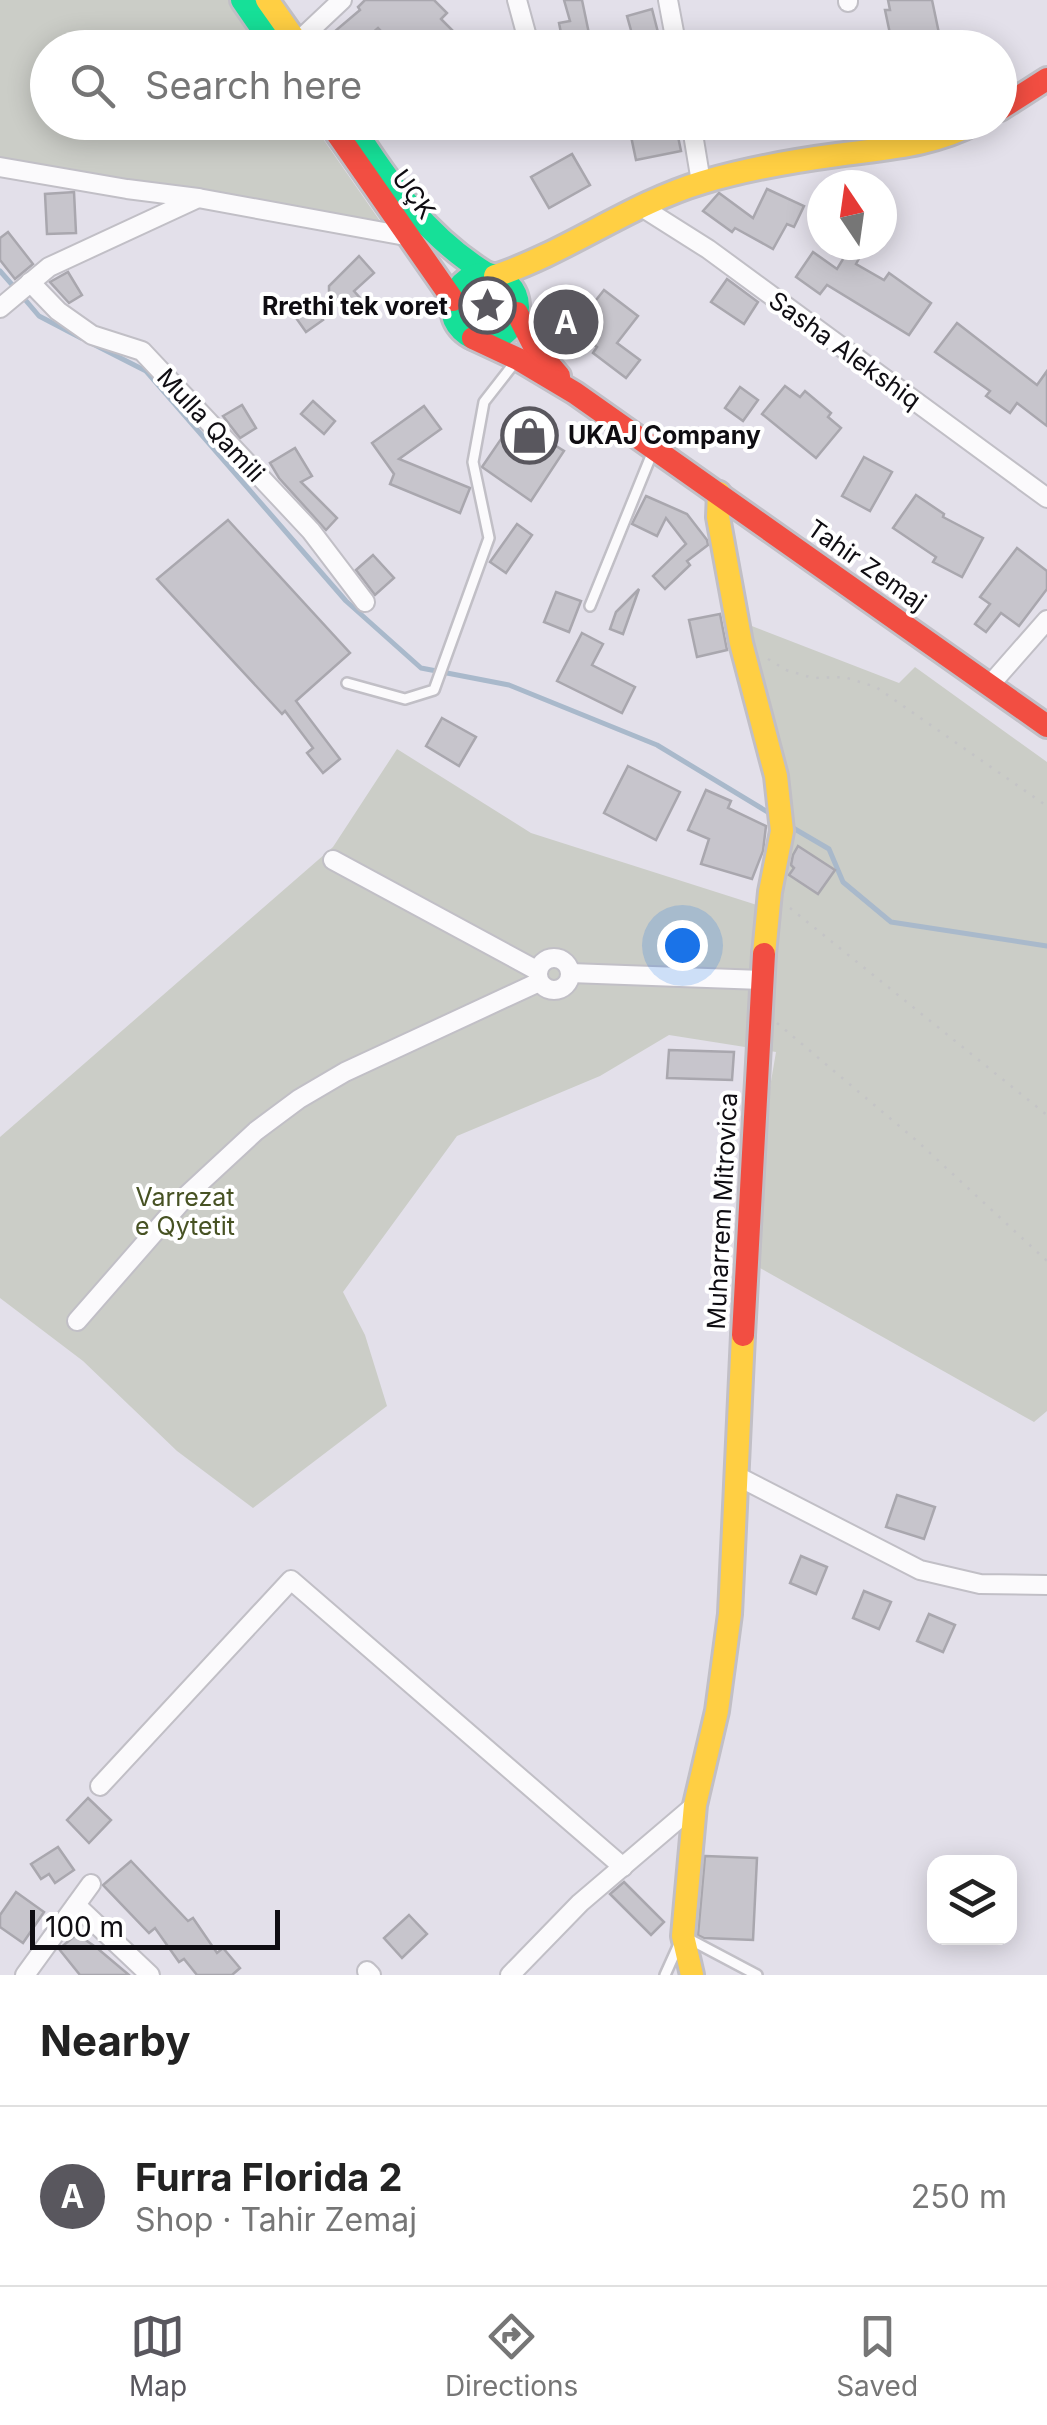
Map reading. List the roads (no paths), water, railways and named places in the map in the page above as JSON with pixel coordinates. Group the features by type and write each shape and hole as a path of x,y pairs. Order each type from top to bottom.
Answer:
{"main road":[{"path":"242,0 274,30"},
{"path":"267,0 283,30"},
{"path":"1017,98 1047,79"},
{"name":"UÇK","path":"342,140 453,300"},
{"name":"UÇK","path":"361,140 438,238 465,263 492,276"},
{"path":"572,244 526,288 514,322 501,336 482,340 465,334 454,318 453,300 456,291 470,278 492,276 542,260 640,206 701,182 827,156 921,146 941,140"},
{"path":"492,276 508,284 517,308"},
{"name":"Tahir Zemaj","path":"517,308 535,348 576,393"},
{"name":"Tahir Zemaj","path":"473,338 576,393 1047,726"},
{"name":"Muharrem Mitrovica","path":"692,1975 683,1936 695,1805 717,1711 730,1614 759,1011 781,819 776,776 741,642 718,517 719,493"}],"street":[{"path":"309,30 342,0"},
{"path":"518,0 526,30"},
{"path":"668,0 674,30"},
{"path":"694,140 701,182"},
{"path":"0,166 410,237"},
{"path":"0,308 50,267 198,198"},
{"name":"Sasha Alekshiq","path":"640,206 708,249 1047,498"},
{"name":"Mulla Qamili","path":"30,282 58,311 92,334 142,351 311,531 365,602"},
{"path":"989,686 1047,620"},
{"path":"333,860 538,977 547,990 558,990 567,984 570,973 762,980"},
{"path":"77,1321 188,1194 299,1099 344,1072 538,977"},
{"path":"737,1476 920,1570 980,1584 1047,1585"},
{"path":"100,1786 290,1580 622,1867"},
{"path":"510,1975 580,1904 695,1805"},
{"path":"24,1975 90,1884"},
{"path":"76,1905 150,1975"}],"lane":[{"path":"347,683 405,699 434,690 489,538 473,462 484,402 518,359"},
{"path":"590,606 654,448"},
{"path":"665,1975 683,1936 757,1975"}],"waterway":[{"path":"0,271 15,288"},
{"path":"22,296 39,316 81,338"},
{"path":"91,343 146,371 346,601 421,668 509,685 657,745 771,814"},
{"path":"788,825 829,849 843,882 891,922 1047,946"}],"place":[{"name":"Rrethi tek voret","path":"487,306"},
{"name":"Furra Florida 2","path":"566,322"},
{"name":"UKAJ Company","path":"529,435"}],"park label":[{"name":"Varrezat e Qytetit","path":"185,1212"}]}
